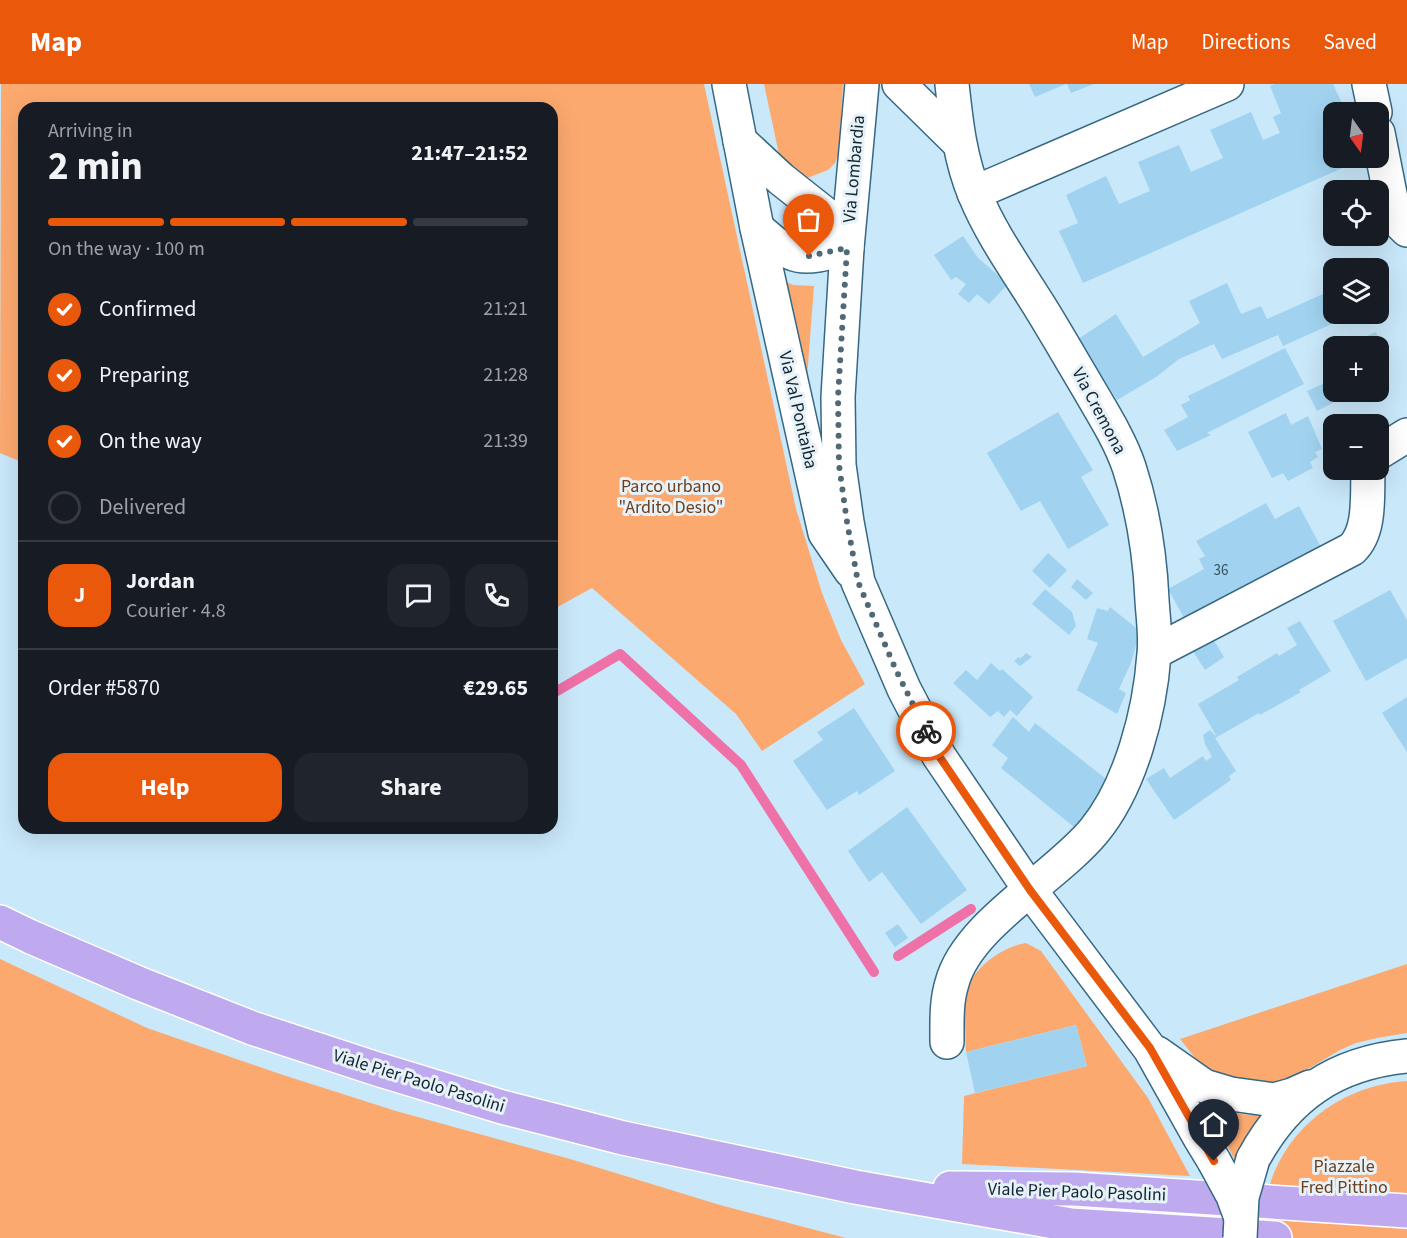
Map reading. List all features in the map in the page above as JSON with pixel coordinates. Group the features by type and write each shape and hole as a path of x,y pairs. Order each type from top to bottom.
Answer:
{"main road":[{"name":"Viale Pier Paolo Pasolini","path":"0,922 138,983 231,1020 377,1069 502,1107 623,1138 855,1187 1071,1225 1275,1238"},
{"name":"Viale Pier Paolo Pasolini","path":"855,1187 1074,1189 1407,1211"}],"street":[{"name":"Via Val Pontaiba","path":"729,84 757,228 825,533 858,582"},
{"name":"Via Lombardia","path":"862,84 847,248 838,397 839,465 858,582 904,689 939,756 1030,890 1150,1048 1233,1196 1240,1227"},
{"name":"Via Cremona","path":"899,84 959,142"},
{"name":"Via Cremona","path":"952,84 959,142 974,193 990,227 1114,433 1128,467 1142,514 1151,575 1155,652 1149,694 1137,744 1119,790 1096,828 1074,854 1030,890"},
{"path":"974,193 1227,84"},
{"path":"1369,84 1373,102"},
{"path":"740,141 781,179 824,213 847,248 809,256 791,254 780,249 757,228"},
{"path":"781,179 798,185 821,185 841,175 855,158"},
{"path":"1385,168 1393,209 1398,221 1407,230"},
{"path":"1389,446 1407,435"},
{"path":"1155,652 1352,549 1361,541 1364,530 1367,480"},
{"path":"948,1042 947,1006 952,981 964,953 987,928 1030,890"},
{"name":"Via Lombardia","path":"1150,1048 1204,1086 1231,1094 1274,1100 1317,1084"},
{"path":"1240,1227 1246,1178 1253,1159 1279,1119 1317,1084 1344,1070 1384,1058 1407,1056"}],"green space":[{"name":"Parco urbano \"Ardito Desio\"","path":"1,84 704,84 796,509 822,593 841,640 865,684 762,751 736,714 592,588 558,607 558,102 18,102 18,460 0,453"},
{"path":"764,84 843,84 839,152 835,163 828,170 810,177 801,177 780,159"},
{"path":"779,279 793,285 814,286 805,404"},
{"path":"1026,943 1041,951 1148,1098 1190,1176 962,1164 964,1096 1087,1066 1076,1025 966,1052 964,994 968,985 981,968 997,954"},
{"path":"0,959 147,1028 280,1074 396,1111 570,1159 720,1205 846,1238 0,1238"},
{"path":"1407,964 1407,1033 1356,1043 1298,1075 1271,1083 1252,1084 1210,1071 1199,1063 1180,1039"},
{"name":"Piazzale Fred Pittino","path":"1407,1081 1407,1238 1264,1238 1265,1207 1272,1178 1285,1152 1302,1130 1324,1110 1349,1096 1377,1086"},
{"path":"1196,1098 1229,1112 1265,1114 1252,1133 1238,1167 1224,1138"}],"building":[{"path":"1029,84 1066,84 1035,97"},
{"path":"1067,84 1094,84 1071,93"},
{"path":"1275,84 1333,84 1341,102 1323,102 1323,168 1342,168 1083,283 1059,231 1078,223 1066,195 1106,176 1119,204 1150,191 1138,162 1179,145 1191,172 1223,158 1210,130 1251,112 1263,140 1280,133 1273,117 1281,113 1270,86"},
{"path":"963,236 978,258 1008,284 989,304 977,294 969,303 958,294 966,284 956,277 951,280 934,255"},
{"path":"1227,283 1241,314 1261,306 1267,319 1323,294 1323,324 1332,324 1283,346 1278,335 1222,359 1214,344 1179,359 1156,377 1117,400 1078,339 1116,314 1143,357 1200,323 1189,301"},
{"path":"1285,348 1304,384 1207,433 1211,435 1177,451 1164,430 1188,417 1181,405 1190,400 1188,396"},
{"path":"1323,384 1323,402 1335,402 1317,411 1307,391"},
{"path":"1058,412 1093,470 1081,477 1109,525 1068,549 1040,501 1021,511 987,453"},
{"path":"1286,413 1291,425 1308,416 1322,449 1315,452 1318,457 1310,462 1313,468 1288,481 1283,473 1272,478 1248,432"},
{"path":"1266,503 1275,519 1299,506 1321,547 1188,625 1168,589 1204,569 1199,559 1205,556 1196,541"},
{"path":"1048,553 1067,570 1050,588 1032,571"},
{"path":"1077,579 1093,593 1086,600 1071,587"},
{"path":"1045,589 1072,612 1076,626 1069,635 1032,604"},
{"path":"1390,590 1407,620 1407,658 1366,681 1333,621"},
{"path":"1110,607 1140,631 1131,663 1119,689 1126,693 1117,714 1077,690 1098,643 1087,639 1097,608 1108,611"},
{"path":"1300,621 1331,671 1299,690 1301,692 1217,737 1198,704 1239,680 1237,677 1277,653 1279,656 1297,645 1287,628"},
{"path":"1209,632 1224,657 1205,670 1189,645"},
{"path":"1026,653 1032,657 1020,666 1014,661 1019,657 1020,659"},
{"path":"991,663 1000,671 1002,669 1033,697 1017,716 1010,710 1004,717 998,711 990,717 953,683 966,670 977,680"},
{"path":"1407,697 1407,752 1382,713"},
{"path":"854,708 895,771 859,795 857,791 827,810 793,761 823,740 817,732"},
{"path":"1013,717 1029,732 1035,723 1110,782 1074,827 1001,768 1008,758 992,745"},
{"path":"1210,730 1217,737 1215,738 1236,771 1229,776 1231,780 1174,820 1146,779 1164,768 1170,778 1203,756 1206,761 1212,757 1203,735"},
{"path":"907,807 967,890 921,924 882,872 869,882 848,851"},
{"path":"898,924 908,938 895,947 885,933"},
{"path":"1076,1025 1087,1066 975,1093 966,1052"}],"waterway":[{"path":"558,690 620,654 741,765 874,972"},
{"path":"898,956 971,909"}],"way so far":[{"path":"809,256 847,248 838,397 839,465 847,522 858,582 870,614 926,731"}],"route":[{"path":"926,731 939,756 1030,890 1150,1048 1214,1161"}]}
